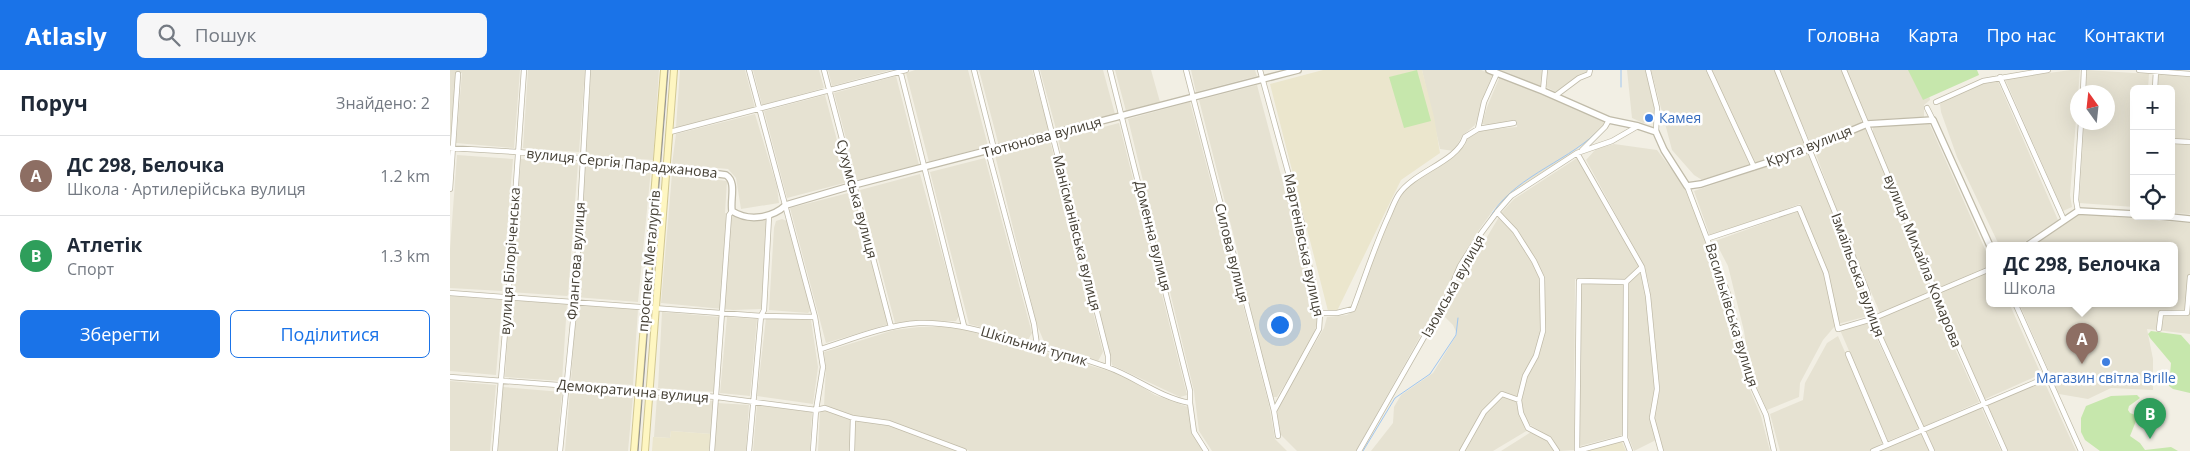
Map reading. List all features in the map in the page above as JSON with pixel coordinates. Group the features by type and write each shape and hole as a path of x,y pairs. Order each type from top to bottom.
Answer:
{"main road":[{"name":"проспект Металургів","path":"634,451 664,70"},
{"name":"проспект Металургів","path":"644,451 674,70"}],"street":[{"name":"вулиця Білоріченська","path":"495,451 524,70"},
{"name":"Флангова вулиця","path":"560,451 575,302 588,70"},
{"path":"749,70 786,205 821,349 823,367 816,410 814,451"},
{"name":"Сухумська вулиця","path":"824,70 891,327"},
{"path":"670,132 759,110 902,70 923,168 964,326"},
{"path":"974,70 991,150 1034,324 1037,345"},
{"name":"Манісманівська вулиця","path":"1036,70 1108,356 1108,367"},
{"name":"Доменна вулиця","path":"1110,70 1170,305 1190,391 1190,403"},
{"name":"Силова вулиця","path":"1186,70 1274,411 1278,436"},
{"name":"Мартенівська вулиця","path":"1260,70 1302,223 1303,238 1320,313 1319,329 1274,411"},
{"name":"Тютюнова вулиця","path":"786,205 1298,70"},
{"path":"1489,70 1544,90 1609,120 1656,132"},
{"path":"1544,90 1545,70"},
{"path":"1555,96 1579,78 1588,74 1590,70"},
{"name":"Васильківська вулиця","path":"1648,70 1657,108 1656,132 1664,150 1688,186 1709,238 1728,294 1748,376 1766,415 1774,451"},
{"path":"1709,70 1754,167"},
{"name":"Ізмаїльська вулиця","path":"1777,70 1867,291 1872,319 1932,451"},
{"name":"вулиця Михайла Комарова","path":"1844,70 1928,274 1934,293 2005,451"},
{"path":"1936,102 1982,82 2000,77 2048,70"},
{"path":"2083,85 2084,70"},
{"path":"2139,70 2190,74"},
{"path":"2155,85 2156,71"},
{"path":"1478,129 1484,102 1497,73"},
{"path":"450,189 458,74"},
{"path":"2000,77 2064,220"},
{"path":"1927,108 1988,242"},
{"name":"Ізюмська вулиця","path":"1359,451 1447,297 1460,266 1497,212 1511,196 1578,153 1605,127 1609,120"},
{"name":"Крута вулиця","path":"1688,186 1701,184 1810,148 1867,124 1932,120"},
{"path":"1320,313 1338,313 1353,309 1382,230 1399,194 1412,180 1454,152 1463,143 1465,137 1478,129 1514,124"},
{"name":"Ізюмська вулиця","path":"1578,153 1612,141 1638,126"},
{"path":"2078,211 2076,200 2080,130"},
{"path":"2175,141 2190,142"},
{"name":"вулиця Сергія Параджанова","path":"452,148 582,158 726,174 732,182 732,211"},
{"path":"1578,153 1642,267 1648,296 1657,389 1652,418 1661,451"},
{"path":"712,451 724,311 729,216 732,211 743,216 769,216 778,212 786,205"},
{"path":"1709,238 1799,208 1826,273 1838,329 1872,319 1986,271"},
{"path":"2032,242 2078,211 2130,214"},
{"path":"1497,212 1515,231 1534,261 1542,278 1543,330 1536,356 1525,376 1519,400 1521,413 1528,428 1549,439 1557,451"},
{"path":"749,451 761,316 764,310 769,216"},
{"path":"2175,218 2190,219"},
{"path":"1624,438 1577,451 1578,281 1626,282 1642,267"},
{"path":"2159,329 2161,313 2187,312 2190,277"},
{"path":"1626,282 1624,438 1630,451"},
{"path":"450,292 724,311 761,316 815,318"},
{"path":"2017,307 2081,451"},
{"name":"Шкільний тупик","path":"821,349 891,327 918,323 964,326 1037,345 1108,367 1158,393 1174,400 1190,403"},
{"path":"1848,354 1886,444"},
{"name":"Демократична вулиця","path":"450,377 753,401 816,410 825,408 853,418 889,422 964,451"},
{"path":"1873,451 2048,378"},
{"path":"1462,451 1484,412 1502,394 1519,400"},
{"path":"1190,403 1196,436 1206,451"},
{"path":"852,451 853,418"}],"shaded area":[{"path":"450,70 520,70 514,148 456,143 462,73 457,72 450,143"},
{"path":"528,70 585,70 579,152 523,148"},
{"path":"591,70 659,70 653,160 586,155"},
{"path":"680,70 745,70 755,108 682,128 676,127"},
{"path":"753,70 819,70 824,88 762,105"},
{"path":"828,70 891,70 832,86"},
{"path":"915,70 968,70 988,146 929,162 906,73"},
{"path":"979,70 1032,70 1049,130 999,146"},
{"path":"1040,70 1103,70 1115,114 1056,129"},
{"path":"1115,70 1151,70 1160,102 1126,111"},
{"path":"1191,70 1255,70 1257,76 1196,92"},
{"path":"1323,70 1422,70 1434,117 1440,153 1401,180 1337,311 1328,311 1270,84"},
{"path":"1422,70 1481,70 1494,75 1475,125 1462,136 1454,151 1440,149"},
{"path":"1498,70 1543,70 1542,87"},
{"path":"1548,70 1588,70 1588,72 1556,92 1546,87"},
{"path":"1627,70 1645,70 1654,105 1655,118 1652,121 1643,123 1632,118"},
{"path":"1651,70 1707,70 1750,164 1702,180 1694,175 1672,150"},
{"path":"1711,70 1775,70 1807,145 1755,163"},
{"path":"1779,70 1841,70 1862,119 1861,123 1812,142 1809,140"},
{"path":"1846,70 1925,70 1930,100 1924,105 1924,117 1866,120"},
{"path":"2080,70 2079,85 2070,85 2070,130 2075,130 2070,195 2072,207 2063,211 2005,79"},
{"path":"2087,70 2149,74 2148,85 2130,85 2130,207 2079,203 2084,130 2115,130 2115,85 2086,85"},
{"path":"2157,74 2190,77 2190,214 2175,213 2175,85 2156,85"},
{"path":"896,76 919,165 857,180 834,93"},
{"path":"1500,76 1599,116 1606,122 1597,133 1574,152 1510,194 1494,209 1476,234 1458,265 1444,294 1356,451 1297,451 1280,434 1277,409 1324,328 1327,317 1347,315 1354,310 1390,217 1401,196 1413,182 1455,155 1465,145 1468,138 1482,130 1517,127 1517,121 1490,125 1482,124"},
{"path":"1997,79 2058,220 2025,242 1998,242 1957,157 1941,112 1940,104 1947,99"},
{"path":"1257,85 1319,318 1310,344 1277,397 1272,397 1253,326 1237,249 1199,100"},
{"path":"825,95 848,182 787,198 764,111"},
{"path":"1190,102 1269,405 1275,439 1287,451 1212,451 1199,431 1194,391 1128,119"},
{"path":"755,114 777,187 779,203 741,209 736,178 728,169 672,164 676,134"},
{"path":"1119,123 1187,395 1180,397 1112,365 1058,139"},
{"path":"1929,123 1986,251 1986,267 1936,289 1873,134 1873,126"},
{"path":"1865,127 1927,277 1929,292 1880,313 1841,222 1814,149"},
{"path":"1050,141 1103,352 1098,361 1045,344 1037,325 995,155"},
{"path":"1614,144 1657,150 1685,187 1727,294 1744,376 1761,416 1770,451 1664,451 1654,418 1660,389 1649,284 1644,266 1586,160 1596,149"},
{"path":"1810,152 1865,291 1868,316 1838,324 1828,272 1800,204 1710,236 1694,191"},
{"path":"457,155 513,159 502,291 450,288 450,249"},
{"path":"985,158 1032,333 1028,340 969,324 930,172"},
{"path":"1577,158 1640,266 1625,279 1575,279 1574,450 1560,451 1552,438 1527,423 1521,402 1527,378 1538,358 1545,331 1545,277 1517,230 1501,213 1514,199"},
{"path":"521,159 578,163 567,296 510,292"},
{"path":"585,163 651,169 638,302 575,297"},
{"path":"672,174 727,181 725,213 740,218 767,219 769,228 761,309 733,310 661,303"},
{"path":"920,174 959,316 956,321 895,323 860,190"},
{"path":"852,192 889,324 826,343 790,208"},
{"path":"1798,211 1824,274 1835,326 1823,340 1800,383 1799,397 1767,410 1750,372 1744,331 1728,266 1715,241"},
{"path":"2079,214 2130,218 2130,220 2190,223 2190,334 2147,329 2153,359 2153,390 2111,388 2088,399 2059,394 2021,307 2178,307 2178,242 2039,242"},
{"path":"1499,217 1514,233 1534,262 1541,278 1541,329 1535,355 1518,397 1502,392 1499,394 1483,411 1460,451 1371,451 1393,423 1394,407 1401,395 1433,373 1457,334 1453,325 1443,315 1460,277 1463,277"},
{"path":"782,219 787,221 811,310 808,313 769,310 774,228 776,221"},
{"path":"1986,271 1986,307 2011,307 2041,374 1983,400 1936,294"},
{"path":"1637,274 1641,274 1646,297 1655,389 1650,419 1656,440 1634,451 1628,436 1628,281"},
{"path":"1581,283 1624,283 1623,435 1580,446"},
{"path":"450,296 502,300 496,375 450,371"},
{"path":"1931,296 1979,402 1923,427 1873,320"},
{"path":"510,300 567,304 562,381 505,377"},
{"path":"576,305 638,309 633,385 571,381"},
{"path":"662,312 720,317 715,392 658,388"},
{"path":"727,317 757,319 750,396 720,393"},
{"path":"766,318 811,320 818,367 813,404 757,396"},
{"path":"1869,322 1919,428 1888,441 1840,330"},
{"path":"943,327 966,330 1123,375 1155,395 1188,407 1192,434 1203,451 970,451 915,430 854,417 824,406 826,366 824,352 894,330"},
{"path":"1838,336 1884,442 1870,451 1780,451 1770,414 1803,400 1805,383 1827,343"},
{"path":"2043,379 2076,451 2007,451 1985,405"},
{"path":"450,381 496,385 490,451 450,451"},
{"path":"503,387 562,392 557,451 498,451"},
{"path":"570,390 633,396 628,451 565,451"},
{"path":"1502,396 1517,401 1519,414 1528,430 1493,451 1464,451 1486,413"},
{"path":"657,397 714,401 711,434 671,431 670,438 654,437"},
{"path":"718,403 749,405 746,451 714,451"},
{"path":"757,405 812,412 810,451 753,451"},
{"path":"1980,405 2001,451 1935,451 1926,431"},
{"path":"827,410 844,418 889,425 956,451 818,451 820,411"},
{"path":"671,431 711,434 709,451 652,451 653,437 670,438"},
{"path":"1531,432 1547,439 1555,451 1501,451"},
{"path":"1921,432 1929,451 1878,451"},
{"path":"1622,442 1626,451 1581,451"}],"green space":[{"path":"1417,70 1431,121 1404,128 1389,77"},
{"path":"1908,70 1977,70 1979,75 1923,100"},
{"path":"2151,331 2181,335 2190,345 2190,393 2173,389 2169,386 2171,363 2150,338 2148,334"},
{"path":"2137,395 2140,398 2129,406 2128,410 2130,413 2138,416 2130,436 2140,443 2145,450 2171,447 2178,451 2100,451 2085,440 2081,432 2081,418 2086,406 2111,396"}],"waterway":[{"path":"1621,70 1621,87"},
{"path":"1489,219 1510,193 1538,172 1583,144 1596,133"},
{"path":"1363,451 1395,398 1430,374 1456,335 1458,318"}],"tram line":[{"path":"638,451 668,70"}],"place":[{"name":"Камея","path":"1649,118"},
{"name":"Магазин світла Brille","path":"2106,362"},
{"name":"ДС 298, Белочка","path":"2082,364"},
{"name":"Атлетік","path":"2150,439"}]}
